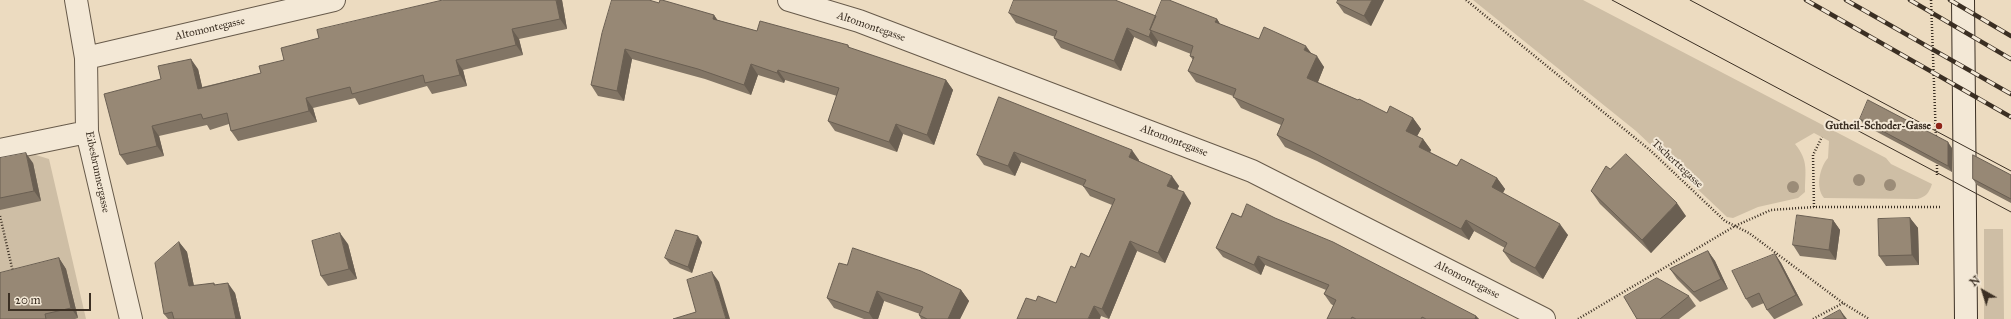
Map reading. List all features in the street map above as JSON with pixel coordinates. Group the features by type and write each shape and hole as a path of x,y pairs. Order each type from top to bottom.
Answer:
{"street":[{"name":"Eibesbrunnergasse","path":"76,0 86,58 87,132 131,319"},
{"name":"Altomontegasse","path":"86,58 334,0"},
{"name":"Altomontegasse","path":"789,0 859,21 1252,171 1544,319"},
{"path":"1963,0 1966,319"},
{"path":"0,150 87,132"}],"path":[{"name":"Tscherttegasse","path":"1466,0 1651,151 1725,221 1748,232 1843,303 1869,319"},
{"path":"1931,0 1936,143"},
{"path":"1814,207 1813,155 1822,137"},
{"path":"1936,159 1937,183"},
{"path":"1938,199 1938,214"},
{"path":"1578,319 1735,226 1771,210 1814,207 1965,207"},
{"path":"0,216 14,275"},
{"path":"1813,319 1843,303"}],"shaded area":[{"path":"1473,0 1583,0 1886,158 1891,164 1932,184 1931,187 1925,196 1917,199 1824,198 1821,193 1819,183 1823,166 1828,158 1829,141 1814,133 1795,144 1804,161 1806,172 1805,192 1798,198 1758,207 1733,218 1727,217 1636,131"},
{"path":"0,144 49,159 86,319 0,319"},
{"path":"1984,229 2003,229 2004,319 1984,319"}],"building":[{"path":"443,0 556,0 560,19 512,29 516,45 456,60 460,75 425,83 423,75 352,94 350,87 306,98 309,111 231,131 227,113 203,119 201,114 152,126 157,146 120,155 104,94 161,79 158,66 191,59 198,89 261,73 259,66 284,60 281,48 319,38 317,30"},
{"path":"612,0 649,0 659,3 660,0 662,0 714,15 713,19 757,31 760,21 848,45 848,47 946,80 927,135 896,124 889,142 828,121 839,88 778,70 777,73 751,64 744,85 698,69 625,49 617,91 591,85 602,33"},
{"path":"1014,0 1115,0 1156,16 1150,30 1149,37 1127,28 1114,61 1054,38 1057,31 1009,13"},
{"path":"1162,0 1169,0 1217,19 1215,22 1259,39 1264,27 1306,46 1304,50 1317,56 1307,78 1358,100 1359,99 1387,113 1390,106 1413,118 1406,131 1423,139 1419,147 1457,166 1461,159 1497,178 1492,187 1560,224 1535,268 1503,251 1507,243 1466,220 1461,229 1309,150 1277,135 1284,119 1233,97 1236,89 1188,71 1194,57 1190,56 1193,46 1150,30"},
{"path":"1338,0 1372,0 1364,16 1337,3"},
{"path":"999,97 1132,150 1129,157 1172,176 1167,186 1184,192 1158,253 1130,241 1102,309 1094,306 1088,319 1017,319 1026,298 1036,301 1038,296 1056,303 1071,266 1075,268 1081,253 1089,257 1115,199 1083,186 1086,180 1014,152 1008,166 977,155"},
{"path":"1868,100 1948,142 1948,166 1860,119"},
{"path":"26,153 34,191 0,198 0,158"},
{"path":"1626,154 1677,203 1642,240 1591,191 1606,166 1610,169"},
{"path":"1973,155 2011,175 2011,199 1973,179"},
{"path":"1247,204 1275,218 1333,242 1476,316 1475,319 1426,319 1422,317 1421,319 1356,319 1352,317 1351,319 1327,319 1336,300 1324,294 1329,285 1258,256 1254,265 1216,248 1232,213 1241,217"},
{"path":"1797,215 1833,220 1829,250 1793,245"},
{"path":"1910,218 1912,255 1879,256 1878,219"},
{"path":"676,230 698,236 688,267 665,258"},
{"path":"340,233 349,269 321,276 312,241"},
{"path":"179,242 189,286 228,283 236,319 174,319 172,312 164,314 155,263"},
{"path":"853,248 921,271 961,290 948,319 927,319 919,315 923,307 877,291 869,313 827,298 839,263 847,265"},
{"path":"1708,251 1721,279 1694,292 1670,269"},
{"path":"1775,254 1796,295 1767,310 1759,293 1746,299 1732,271"},
{"path":"59,258 71,308 45,314 46,319 0,319 0,273"},
{"path":"712,272 726,319 673,319 696,312 687,280"},
{"path":"1657,278 1689,296 1660,319 1637,319 1624,297"},
{"path":"1840,310 1845,319 1823,319"}],"tram line":[{"path":"1612,0 2011,212"},
{"path":"1690,0 2011,171"}],"railway":[{"path":"1806,0 2011,117"},
{"path":"1846,0 2011,94"},
{"path":"1910,0 2011,59"},
{"path":"1950,0 2011,36"}],"place":[{"name":"Gutheil-Schoder-Gasse","path":"1939,126"}]}
